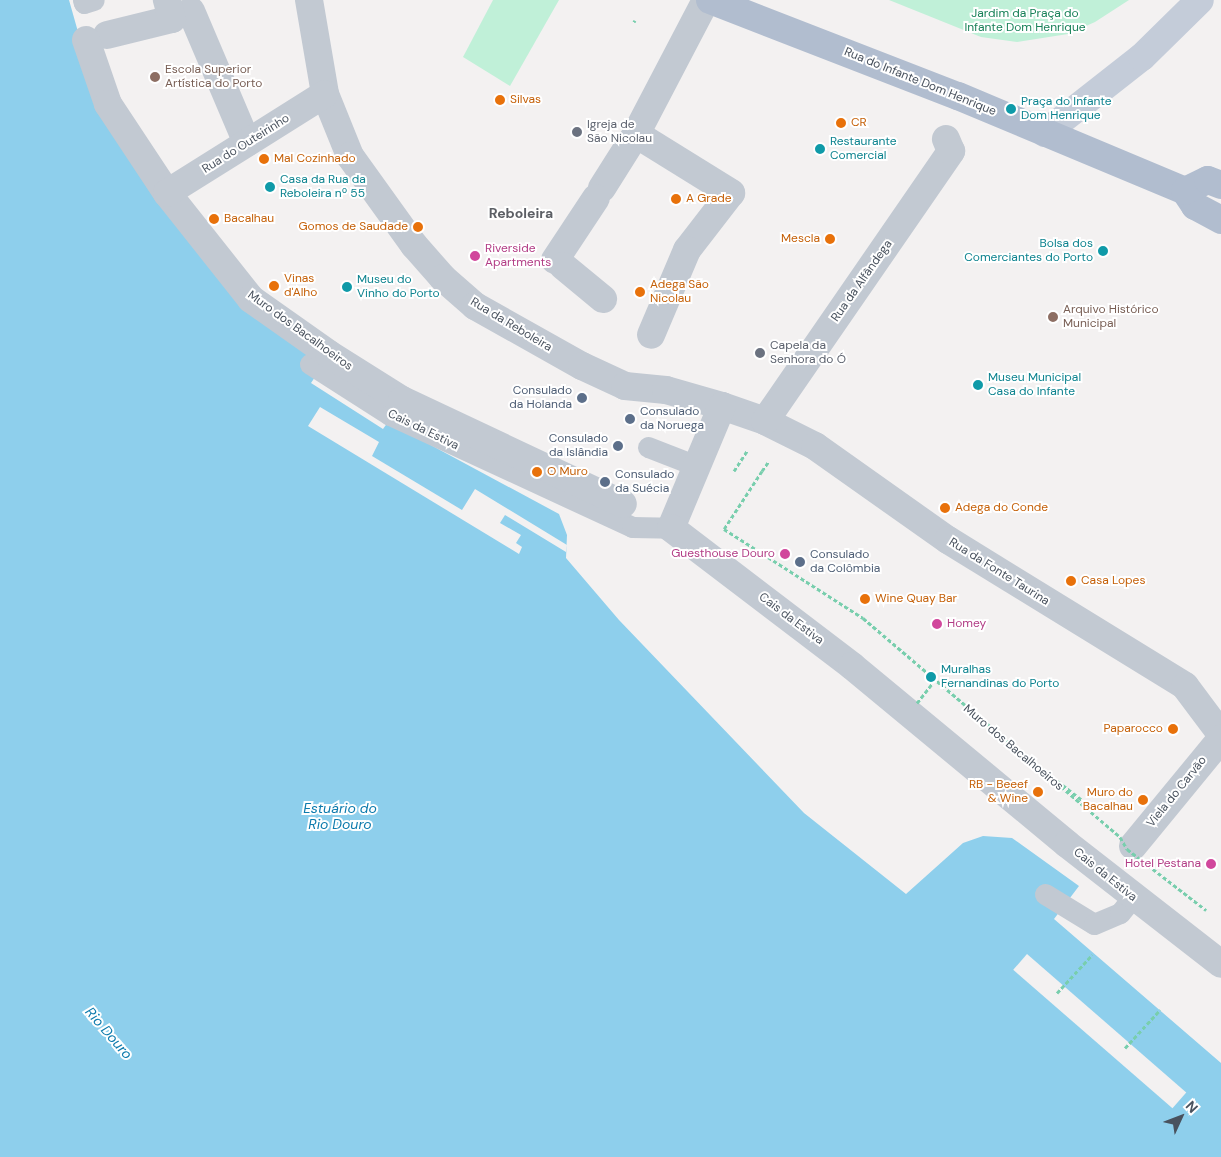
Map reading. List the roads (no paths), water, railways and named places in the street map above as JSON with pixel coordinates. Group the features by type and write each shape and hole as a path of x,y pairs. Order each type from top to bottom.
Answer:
{"main road":[{"name":"Rua do Infante Dom Henrique","path":"710,0 958,96 1184,191 1195,206 1221,220"},
{"path":"1045,133 1142,57 1200,0"},
{"path":"1184,191 1208,180 1221,185"}],"street":[{"name":"Rua da Reboleira","path":"309,0 325,94 350,156 414,245 444,278 475,306 582,366 625,386 666,390 722,406"},
{"path":"606,302 559,263 599,193 636,134 706,0"},
{"path":"179,5 247,143"},
{"name":"Muro dos Bacalhoeiros","path":"179,5 172,19 97,38 108,104 167,193 208,249 251,299 329,354 402,400 623,504"},
{"name":"Rua do Outeirinho","path":"167,193 325,94"},
{"path":"636,134 731,193 687,250 651,335"},
{"name":"Rua da Alfândega","path":"765,421 951,151 946,139"},
{"path":"671,528 722,406"},
{"name":"Rua da Fonte Taurina","path":"722,406 765,421 815,446 948,540 1185,686 1221,734"},
{"name":"Cais da Estiva","path":"671,528 852,666 1133,897 1221,964"},
{"name":"Viela do Carvão","path":"1127,853 1221,739"}],"lane":[{"path":"83,0 84,3 94,0"},
{"name":"Cais da Estiva","path":"310,364 390,415 632,527 671,528"},
{"path":"648,447 697,466"},
{"path":"1045,894 1094,924 1120,913 1133,897"}],"water":[{"name":"Estuário do Rio Douro","path":"0,0 69,0 99,106 314,359 315,377 311,383 383,429 388,422 559,514 567,535 566,558 619,620 804,813 906,894 963,843 983,836 1012,838 1079,886 1054,919 1221,1063 1221,1157 0,1157"}],"place":[{"name":"Escola Superior Artística do Porto","path":"155,77"},
{"name":"Silvas","path":"500,100"},
{"name":"Praça do Infante Dom Henrique","path":"1011,109"},
{"name":"CR","path":"841,123"},
{"name":"Igreja de São Nicolau","path":"577,132"},
{"name":"Restaurante Comercial","path":"820,149"},
{"name":"Mal Cozinhado","path":"264,159"},
{"name":"Casa da Rua da Reboleira nº 55","path":"270,187"},
{"name":"A Grade","path":"676,199"},
{"name":"Bacalhau","path":"214,219"},
{"name":"Gomos de Saudade","path":"418,227"},
{"name":"Mescla","path":"830,239"},
{"name":"Bolsa dos Comerciantes do Porto","path":"1103,251"},
{"name":"Riverside Apartments","path":"475,256"},
{"name":"Vinas d'Alho","path":"274,286"},
{"name":"Museu do Vinho do Porto","path":"347,287"},
{"name":"Adega São Nicolau","path":"640,292"},
{"name":"Arquivo Histórico Municipal","path":"1053,317"},
{"name":"Capela da Senhora do Ó","path":"760,353"},
{"name":"Museu Municipal Casa do Infante","path":"978,385"},
{"name":"Consulado da Holanda","path":"582,398"},
{"name":"Consulado da Noruega","path":"630,419"},
{"name":"Consulado da Islândia","path":"618,446"},
{"name":"O Muro","path":"537,472"},
{"name":"Consulado da Suécia","path":"605,482"},
{"name":"Adega do Conde","path":"945,508"},
{"name":"Guesthouse Douro","path":"785,554"},
{"name":"Consulado da Colômbia","path":"800,562"},
{"name":"Casa Lopes","path":"1071,581"},
{"name":"Wine Quay Bar","path":"865,599"},
{"name":"Homey","path":"937,624"},
{"name":"Muralhas Fernandinas do Porto","path":"931,677"},
{"name":"Paparocco","path":"1173,729"},
{"name":"RB - Beeef & Wine","path":"1038,792"},
{"name":"Muro do Bacalhau","path":"1143,800"},
{"name":"Hotel Pestana","path":"1211,864"}],"district":[{"name":"Reboleira","path":"521,213"}],"park label":[{"name":"Jardim da Praça do Infante Dom Henrique","path":"1025,21"}],"water label":[{"name":"Rio Douro","path":"109,1033"}]}
